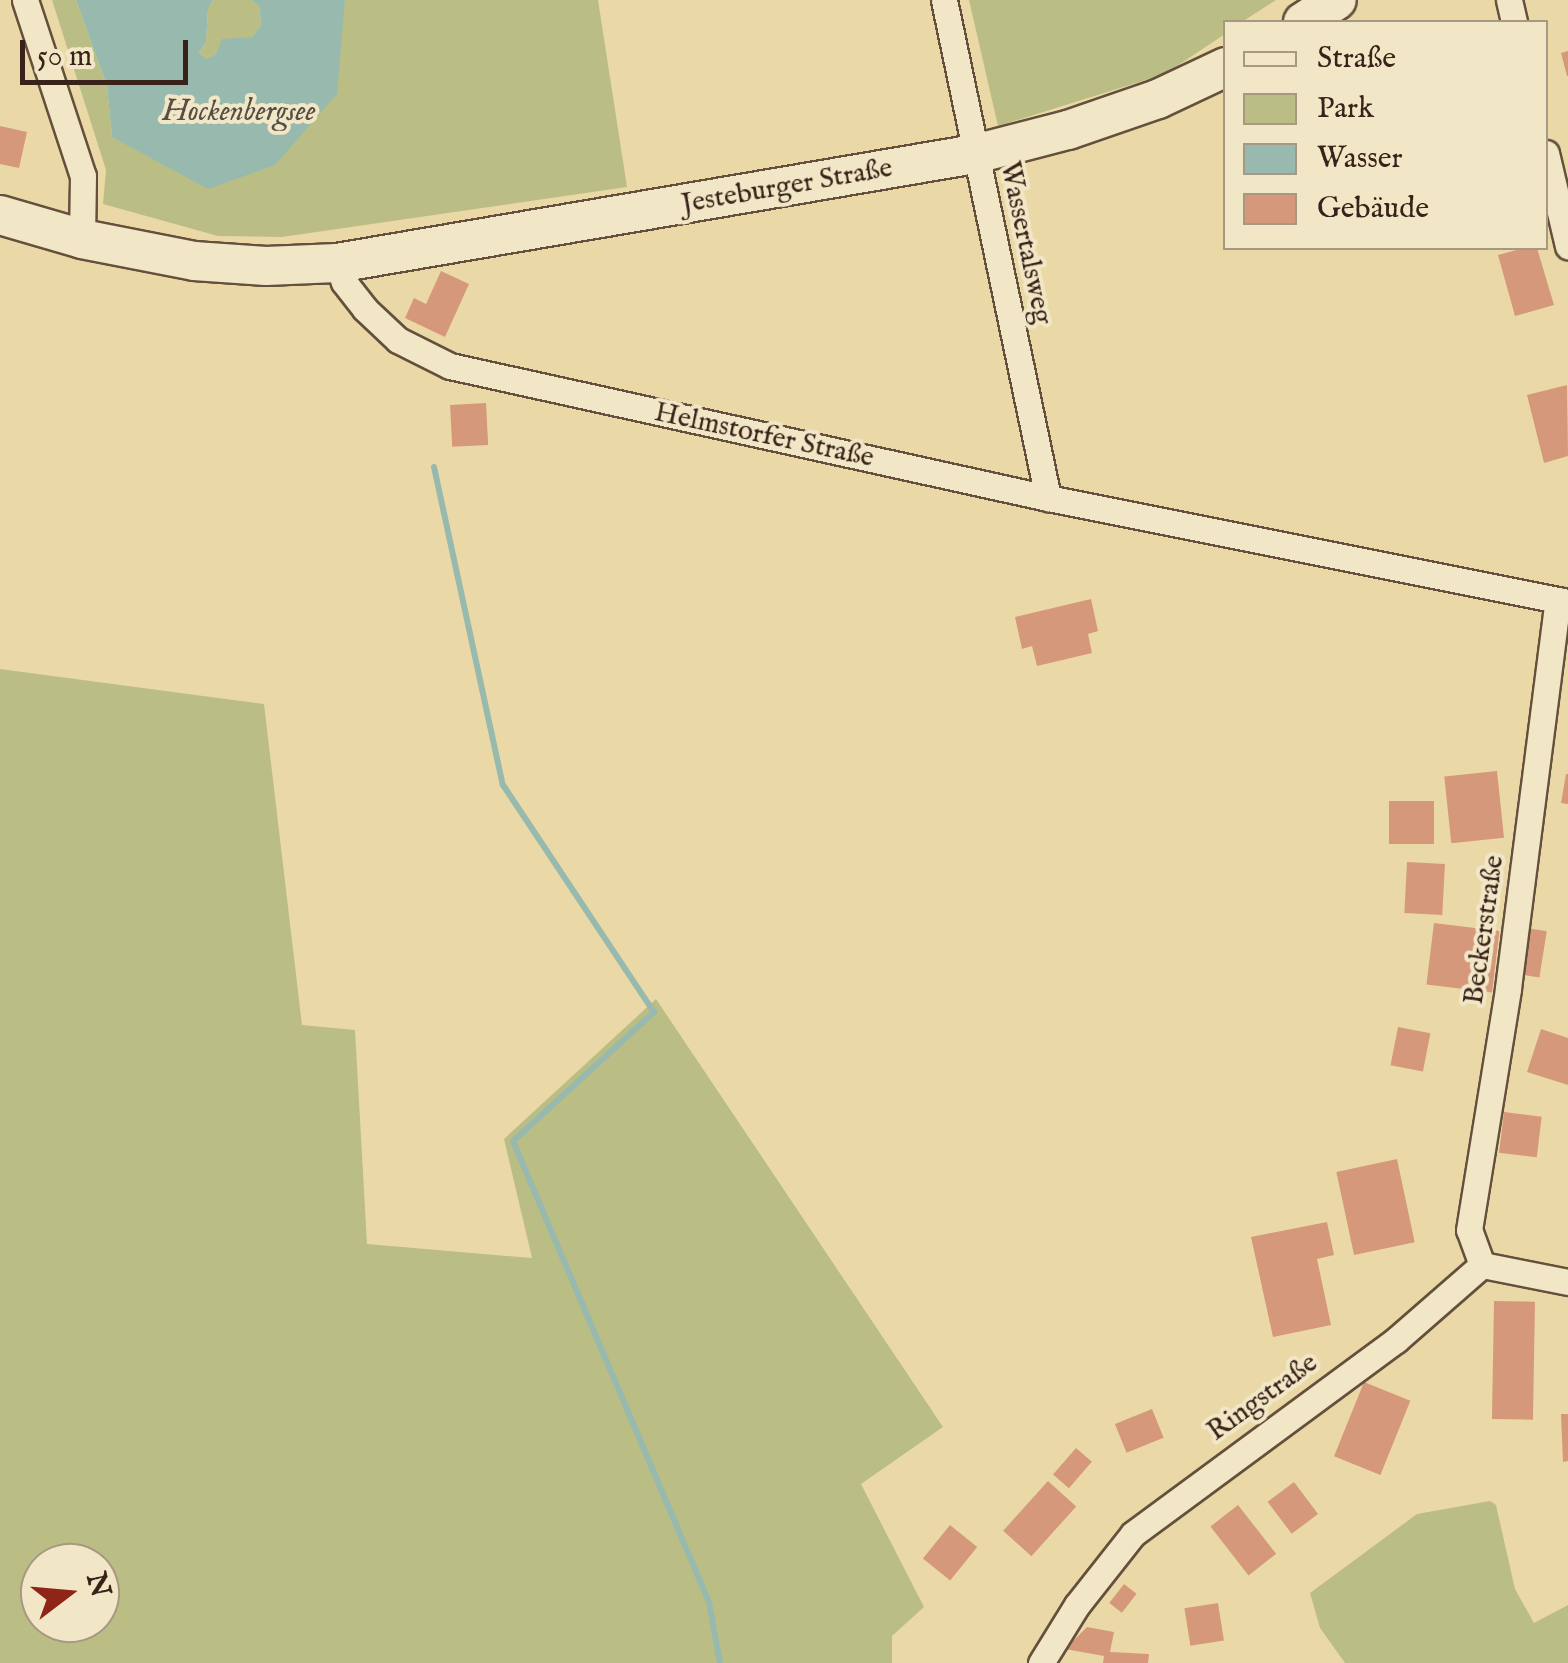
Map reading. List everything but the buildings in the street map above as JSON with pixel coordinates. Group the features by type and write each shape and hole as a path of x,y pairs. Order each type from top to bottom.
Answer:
{"main road":[{"path":"1305,20 1338,0"},
{"name":"Jesteburger Straße","path":"337,264 976,154 1086,124 1158,99 1223,67"},
{"path":"0,215 82,239 194,261 266,266 337,264"}],"street":[{"path":"25,0 83,176 82,239"},
{"name":"Wassertalsweg","path":"944,0 1048,498"},
{"path":"1548,161 1568,246"},
{"name":"Helmstorfer Straße","path":"337,264 344,282 365,310 398,340 450,366 1048,498 1563,601"},
{"name":"Beckerstraße","path":"1482,1265 1469,1230 1563,601"},
{"path":"1482,1265 1568,1282"},
{"name":"Ringstraße","path":"1041,1663 1087,1592 1133,1534 1396,1340 1482,1265"}],"green space":[{"path":"52,0 76,0 107,86 112,137 340,34 345,0 598,0 627,187 282,237 218,236 103,204 106,170"},
{"path":"213,0 251,0 259,6 261,25 252,37 206,59 199,52 206,42 208,9"},
{"path":"969,0 1276,0 1245,20 1223,20 1223,35 1165,74 998,126"},
{"path":"0,669 264,704 302,1025 355,1030 367,1244 532,1258 504,1139 656,999 943,1427 861,1484 924,1607 892,1636 892,1663 0,1663"},
{"path":"1490,1501 1496,1505 1515,1589 1534,1623 1568,1605 1568,1663 1345,1663 1320,1628 1310,1593 1417,1514"}],"water":[{"name":"Hockenbergsee","path":"76,0 213,0 208,9 206,42 199,52 206,59 216,54 222,39 252,37 261,25 259,6 251,0 345,0 337,94 275,165 208,189 112,137 107,86"}],"waterway":[{"path":"434,467 503,785 654,1012 513,1141 709,1602 720,1663"}]}
